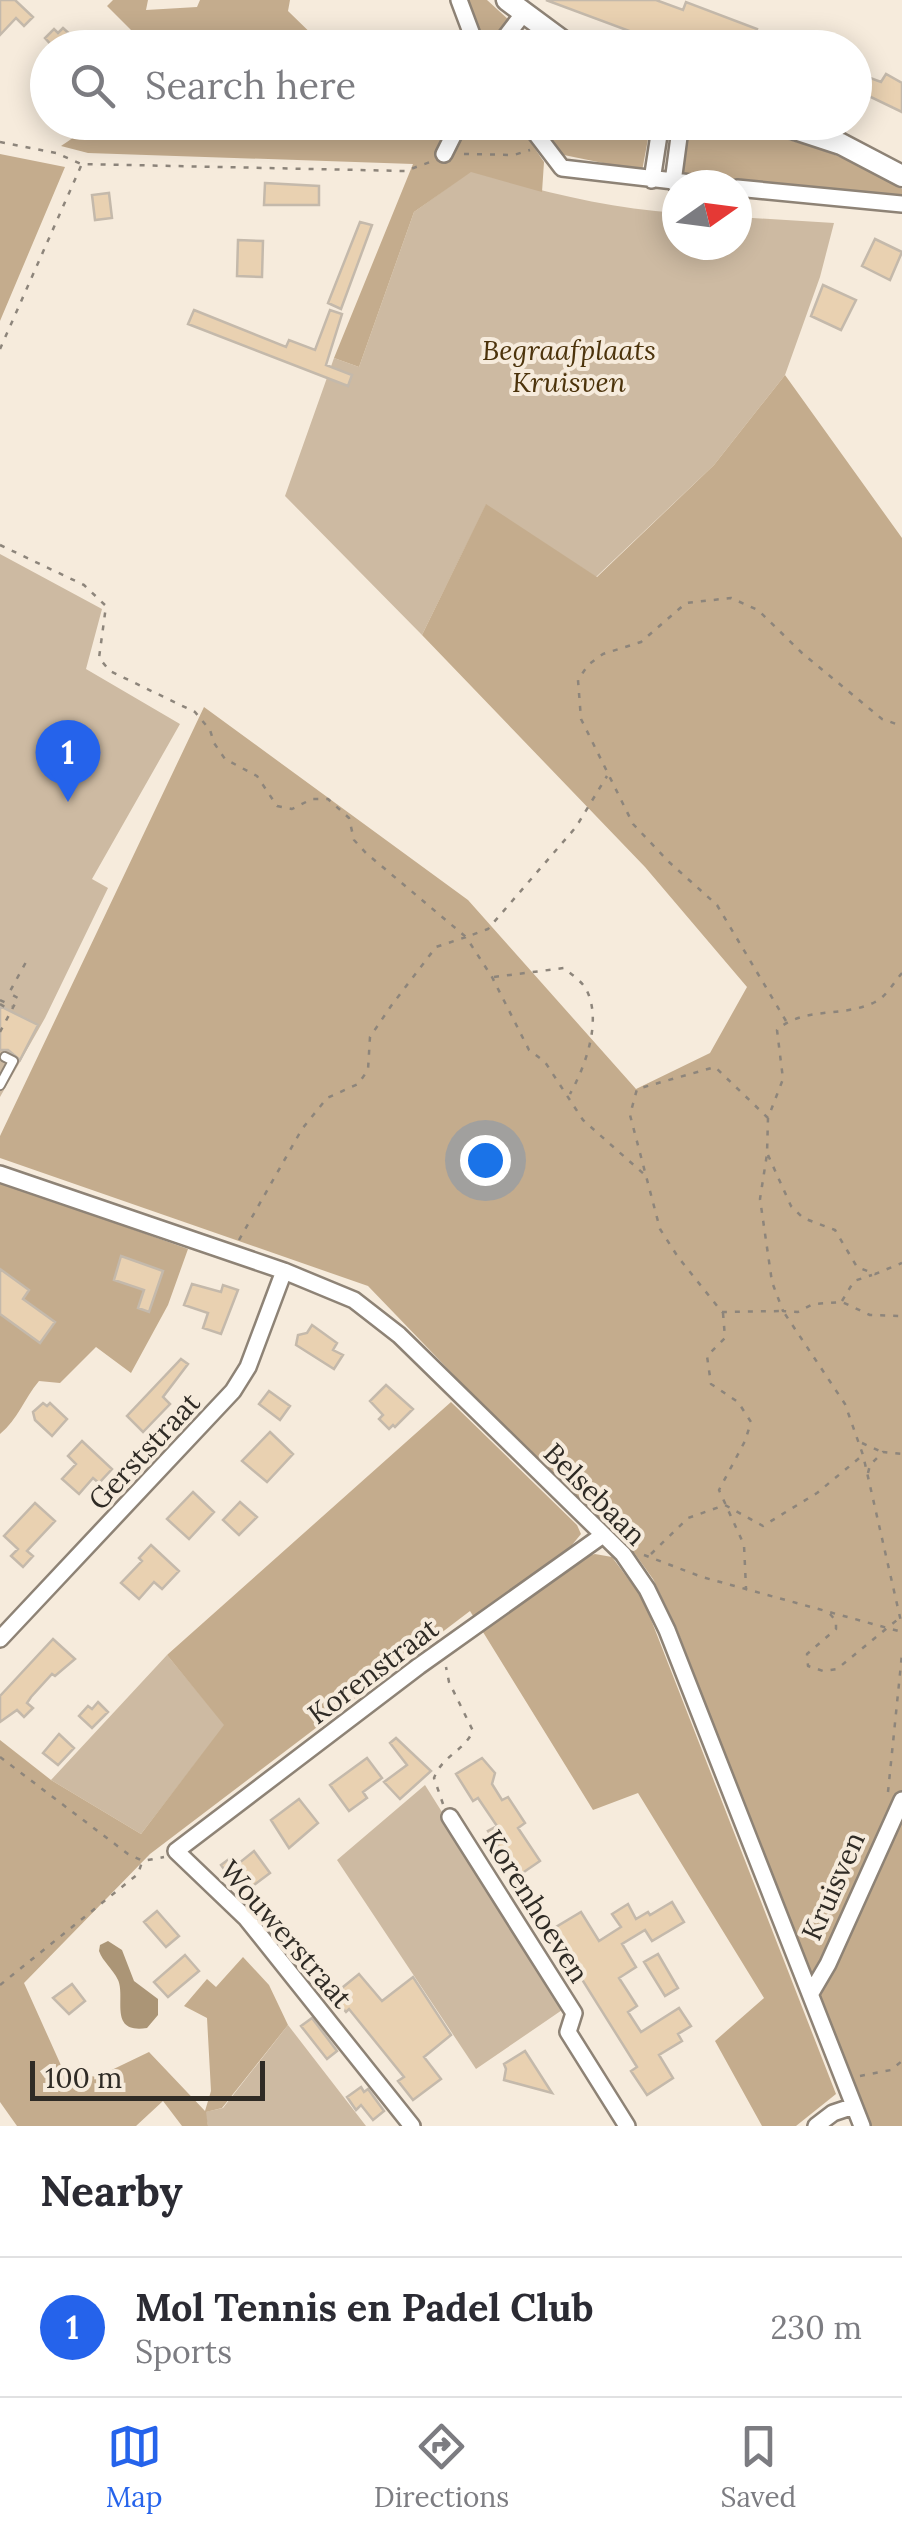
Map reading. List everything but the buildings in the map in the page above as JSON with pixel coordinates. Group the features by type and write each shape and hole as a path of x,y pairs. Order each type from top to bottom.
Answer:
{"street":[{"path":"459,0 470,30"},
{"path":"505,30 515,7 547,30"},
{"path":"444,154 451,140"},
{"path":"541,140 562,168 662,181"},
{"path":"652,180 658,140"},
{"path":"675,170 679,140"},
{"path":"829,140 902,176"},
{"path":"752,189 902,204"},
{"name":"Belsebaan","path":"0,1174 231,1253 354,1300 399,1335 622,1554 647,1588 666,1630 862,2126"},
{"name":"Gerststraat","path":"0,1639 233,1391 248,1367 284,1272"},
{"name":"Korenstraat","path":"176,1851 603,1535"},
{"name":"Kruisven","path":"811,1993 828,1964 902,1800"},
{"name":"Korenhoeven","path":"450,1817 574,2013 568,2032 627,2126"},
{"name":"Wouwerstraat","path":"176,1851 246,1918 412,2126"},
{"path":"816,2126 833,2113 854,2106"}],"lane":[{"path":"0,1085 13,1061 5,1057"}],"path":[{"path":"0,142 56,152 81,164 405,171 425,166 444,154 514,155 545,145"},
{"path":"0,349 81,164"},
{"path":"0,545 84,586 106,606 99,658 110,671 195,712 225,759 257,776 276,806 292,809 312,798 328,799 348,818 354,840 366,853 466,937 530,1050 545,1062 583,1120 646,1176"},
{"path":"786,1022 717,904 633,824 581,720 578,680 603,654 641,642 686,603 732,598 758,610 802,653 882,719 902,726"},
{"path":"231,1253 302,1129 327,1098 358,1084 368,1070 370,1037 436,947 488,928 576,827 606,776"},
{"path":"0,1032 18,998 9,994 26,962"},
{"path":"492,977 564,968 587,990 593,1028 584,1070 569,1096"},
{"path":"902,973 879,1001 843,1013 795,1017 777,1030 783,1080 768,1118 760,1199 772,1282 783,1311 845,1404 863,1456 902,1626"},
{"path":"0,1002 12,1009"},
{"path":"746,1588 744,1545 718,1490 751,1422 738,1402 711,1384 707,1356 724,1338 722,1312 660,1229 630,1114 637,1090 715,1067 768,1118"},
{"path":"767,1154 792,1206 804,1218 836,1230 857,1267 875,1274"},
{"path":"842,1302 854,1280 902,1263"},
{"path":"722,1312 798,1312 814,1304 842,1302 870,1315 902,1316"},
{"path":"858,1441 872,1450 902,1454"},
{"path":"868,1475 870,1466 883,1452"},
{"path":"650,1556 688,1518 725,1505 763,1526 816,1493 863,1456"},
{"path":"622,1554 650,1556 702,1578 902,1632"},
{"path":"830,1613 836,1629 807,1654 808,1666 823,1671 837,1669 888,1630 898,1616"},
{"path":"448,1646 446,1669 473,1732 470,1739 444,1758 434,1778 450,1817"},
{"path":"891,1824 887,1798 902,1654"},
{"path":"0,1757 128,1854 143,1861 176,1851"},
{"path":"1,1982 138,1874 143,1861"},
{"path":"844,2080 891,2070 902,2061"}],"green space":[{"name":"Begraafplaats Kruisven","path":"471,171 573,198 662,211 662,260 752,260 752,218 834,223 820,277 785,375 714,465 596,577 486,505 422,635 285,496 334,358 359,367 414,212"},
{"path":"0,554 102,609 86,669 180,724 92,879 108,888 45,1018 0,1097"},
{"path":"167,1655 225,1725 141,1834 51,1780"},
{"path":"425,1785 565,2008 476,2069 337,1860"},
{"path":"288,2025 366,2126 208,2126 205,2112 223,2108"}],"shaded area":[{"path":"113,0 148,0 146,10 197,7 200,0 290,0 288,11 308,30 131,30 107,6"},
{"path":"466,0 487,0 520,30 479,30"},
{"path":"70,140 529,140 544,162 542,192 471,172 414,212 359,367 334,358 413,164 88,153 61,146"},
{"path":"549,140 648,140 642,171 559,154"},
{"path":"687,140 800,143 882,176 902,189 897,198 752,182 752,170 683,170"},
{"path":"0,154 65,167 0,321"},
{"path":"785,375 902,538 902,2126 869,2126 677,1629 653,1579 635,1554 368,1286 0,1158 0,1136 204,707 468,900 636,1089 710,1053 747,987 645,867 422,635 486,504 597,577 714,465"},
{"path":"0,1182 188,1249 168,1305 131,1373 96,1347 60,1383 39,1381 0,1434"},
{"path":"451,1402 577,1525 581,1534 572,1545 581,1558 595,1554 612,1557 643,1599 836,2094 796,2126 762,2126 715,2041 764,1998 638,1793 593,1810 470,1611 150,1854 24,1983 64,2072 97,2077 149,2052 205,2111 211,2091 207,2018 184,2006 207,1979 216,1987 243,1957 269,1985 288,2025 222,2108 206,2112 208,2126 182,2126 163,2101 136,2126 17,2126 0,2102 0,1740 51,1780 141,1834 224,1725 167,1655"},
{"path":"108,1941 122,1950 134,1981 158,1999 158,2015 147,2028 127,2026 123,2020 118,1980 99,1951 100,1945"}],"place":[{"name":"Mol Tennis en Padel Club","path":"68,802"}]}
